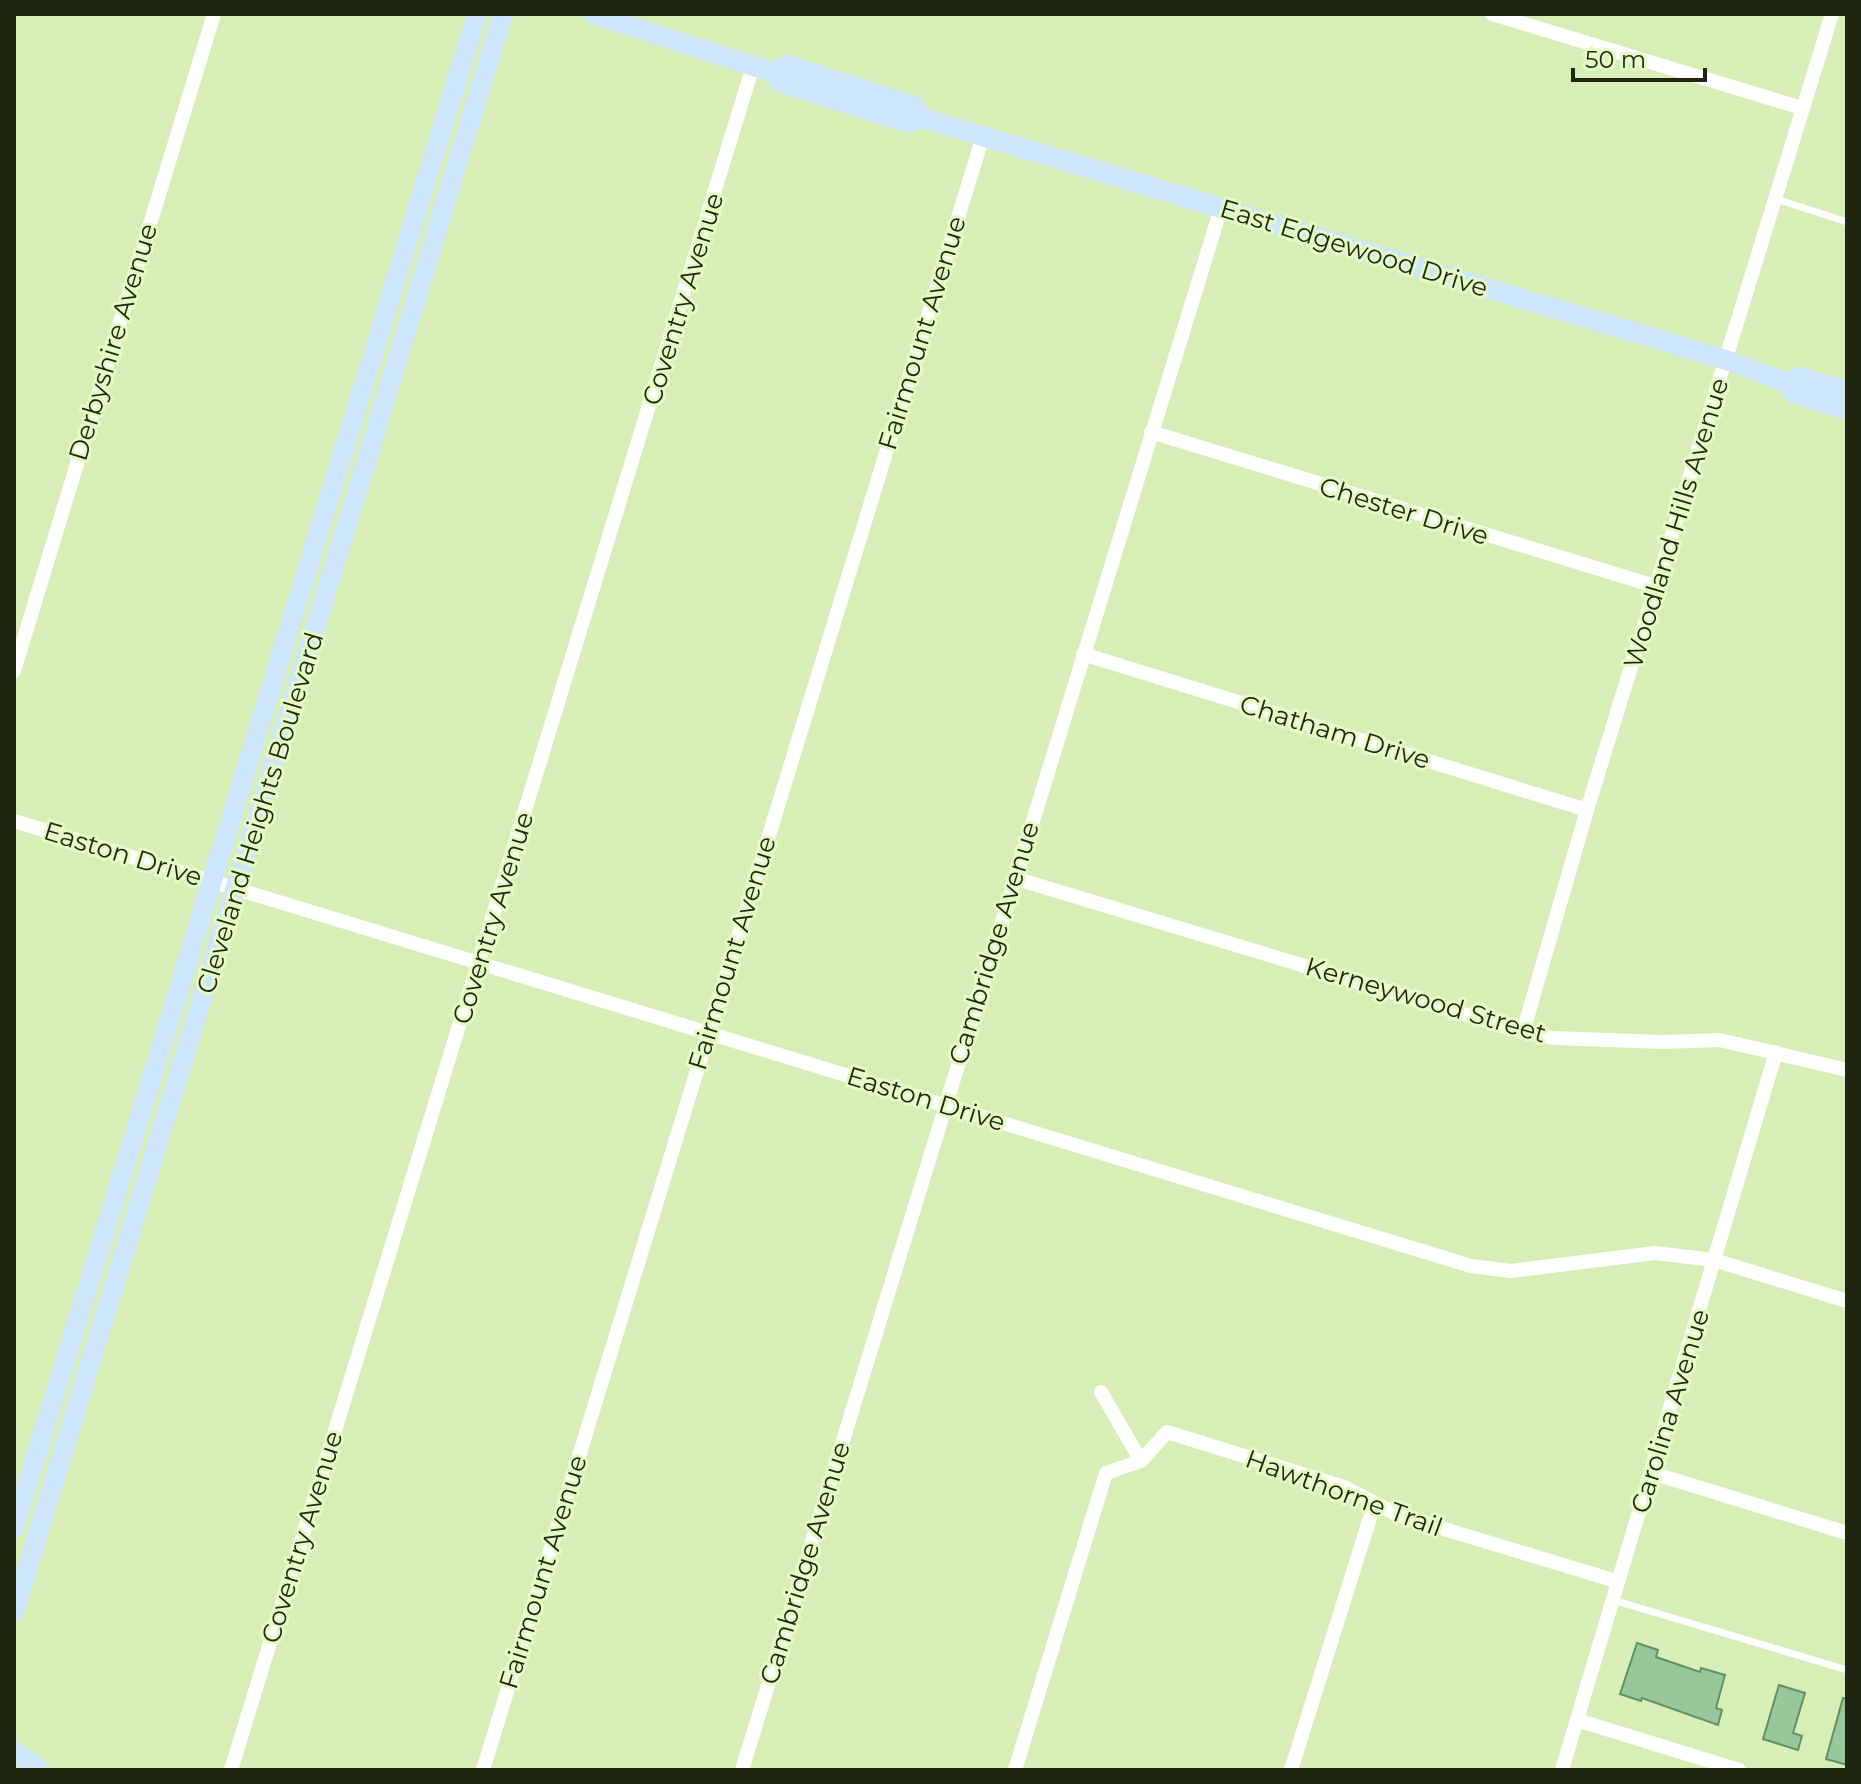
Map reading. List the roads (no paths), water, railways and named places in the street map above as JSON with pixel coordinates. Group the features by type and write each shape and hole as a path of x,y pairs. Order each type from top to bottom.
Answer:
{"street":[{"name":"Derbyshire Avenue","path":"14,671 214,14"},
{"name":"Cleveland Heights Boulevard","path":"14,1528 477,14"},
{"name":"Cleveland Heights Boulevard","path":"14,1612 503,14"},
{"name":"East Edgewood Drive","path":"593,14 762,69 781,83 909,123 922,118 1726,360 1785,382 1795,394 1847,410"},
{"path":"1492,14 1802,108"},
{"name":"Woodland Hills Avenue","path":"1523,1032 1587,810 1832,14"},
{"name":"Coventry Avenue","path":"231,1770 394,1234 762,69"},
{"name":"Fairmount Avenue","path":"483,1770 983,136"},
{"name":"Cambridge Avenue","path":"742,1770 1221,208"},
{"name":"East Edgewood Drive","path":"1785,382 1800,377 1847,391"},
{"path":"351,432 374,440"},
{"name":"Chester Drive","path":"1151,432 1658,587"},
{"name":"Chatham Drive","path":"1083,654 1587,810"},
{"name":"Easton Drive","path":"14,821 1471,1266 1511,1271 1655,1253 1714,1260 1847,1301"},
{"name":"Kerneywood Street","path":"1014,878 1523,1032 1553,1038 1663,1042 1708,1039 1847,1070"},
{"name":"Carolina Avenue","path":"1562,1770 1776,1052"},
{"path":"85,1300 108,1307"},
{"path":"1101,1392 1141,1461"},
{"name":"Hawthorne Trail","path":"1015,1770 1106,1473 1141,1461 1167,1432 1344,1487 1374,1505 1616,1581"},
{"path":"1652,1473 1847,1533"},
{"path":"1291,1770 1374,1505"},
{"path":"1577,1720 1739,1770"},
{"path":"14,1751 40,1770"}],"lane":[{"path":"1776,199 1847,222"},
{"path":"1611,1599 1847,1670"}]}
